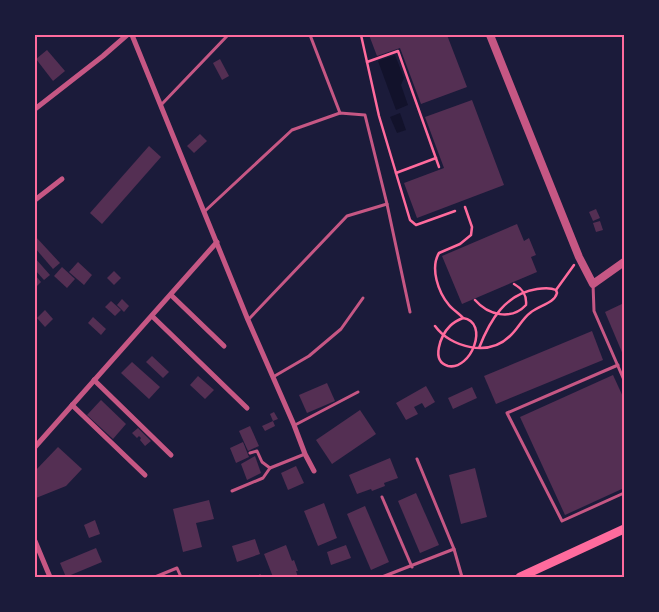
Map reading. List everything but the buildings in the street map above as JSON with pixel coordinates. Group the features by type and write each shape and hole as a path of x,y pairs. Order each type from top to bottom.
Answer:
{"main road":[{"path":"520,577 624,529"}],"street":[{"path":"35,108 103,56 127,35"},
{"path":"132,35 218,242 248,320 314,471"},
{"path":"490,35 579,257 593,284 624,262"},
{"path":"35,200 62,178"},
{"path":"35,447 218,242"},
{"path":"171,295 224,346"},
{"path":"152,316 247,408"},
{"path":"94,380 171,455"},
{"path":"72,405 145,475"},
{"path":"35,540 50,577"}],"lane":[{"path":"161,105 228,35"},
{"path":"310,35 340,113"},
{"path":"205,211 292,130 340,113 365,115 387,204 410,312"},
{"path":"248,320 347,216 387,204"},
{"path":"593,284 594,310 624,380"},
{"path":"273,377 308,356 341,329 363,298"},
{"path":"618,365 507,413 562,521 624,493"},
{"path":"294,425 358,392"},
{"path":"250,453 257,451 262,462 270,468"},
{"path":"232,491 263,478 270,468 305,454"},
{"path":"417,459 454,550 462,577"},
{"path":"382,497 412,567"},
{"path":"382,577 454,550"},
{"path":"155,577 177,568 181,577"}],"path":[{"path":"361,35 379,116 410,220 416,225 455,211"},
{"path":"367,62 398,51 439,167"},
{"path":"396,173 436,158"},
{"path":"463,318 451,325 443,335 438,352 440,360 447,365 462,363 474,347 476,328 471,321 463,318 444,298 436,277 435,264 439,253 460,244 471,236 472,227 465,207"},
{"path":"435,326 443,335 459,344 479,348 498,344 511,336 524,318 531,312 554,300 557,293 556,290 579,257"},
{"path":"475,300 485,309 496,314 512,314 526,305 524,292 514,284"},
{"path":"479,348 496,314 511,299 524,292 542,288 556,290"}],"shaded area":[{"path":"395,55 404,78 401,85 408,105 396,110 378,61"},
{"path":"400,113 406,130 397,133 390,117"}]}
